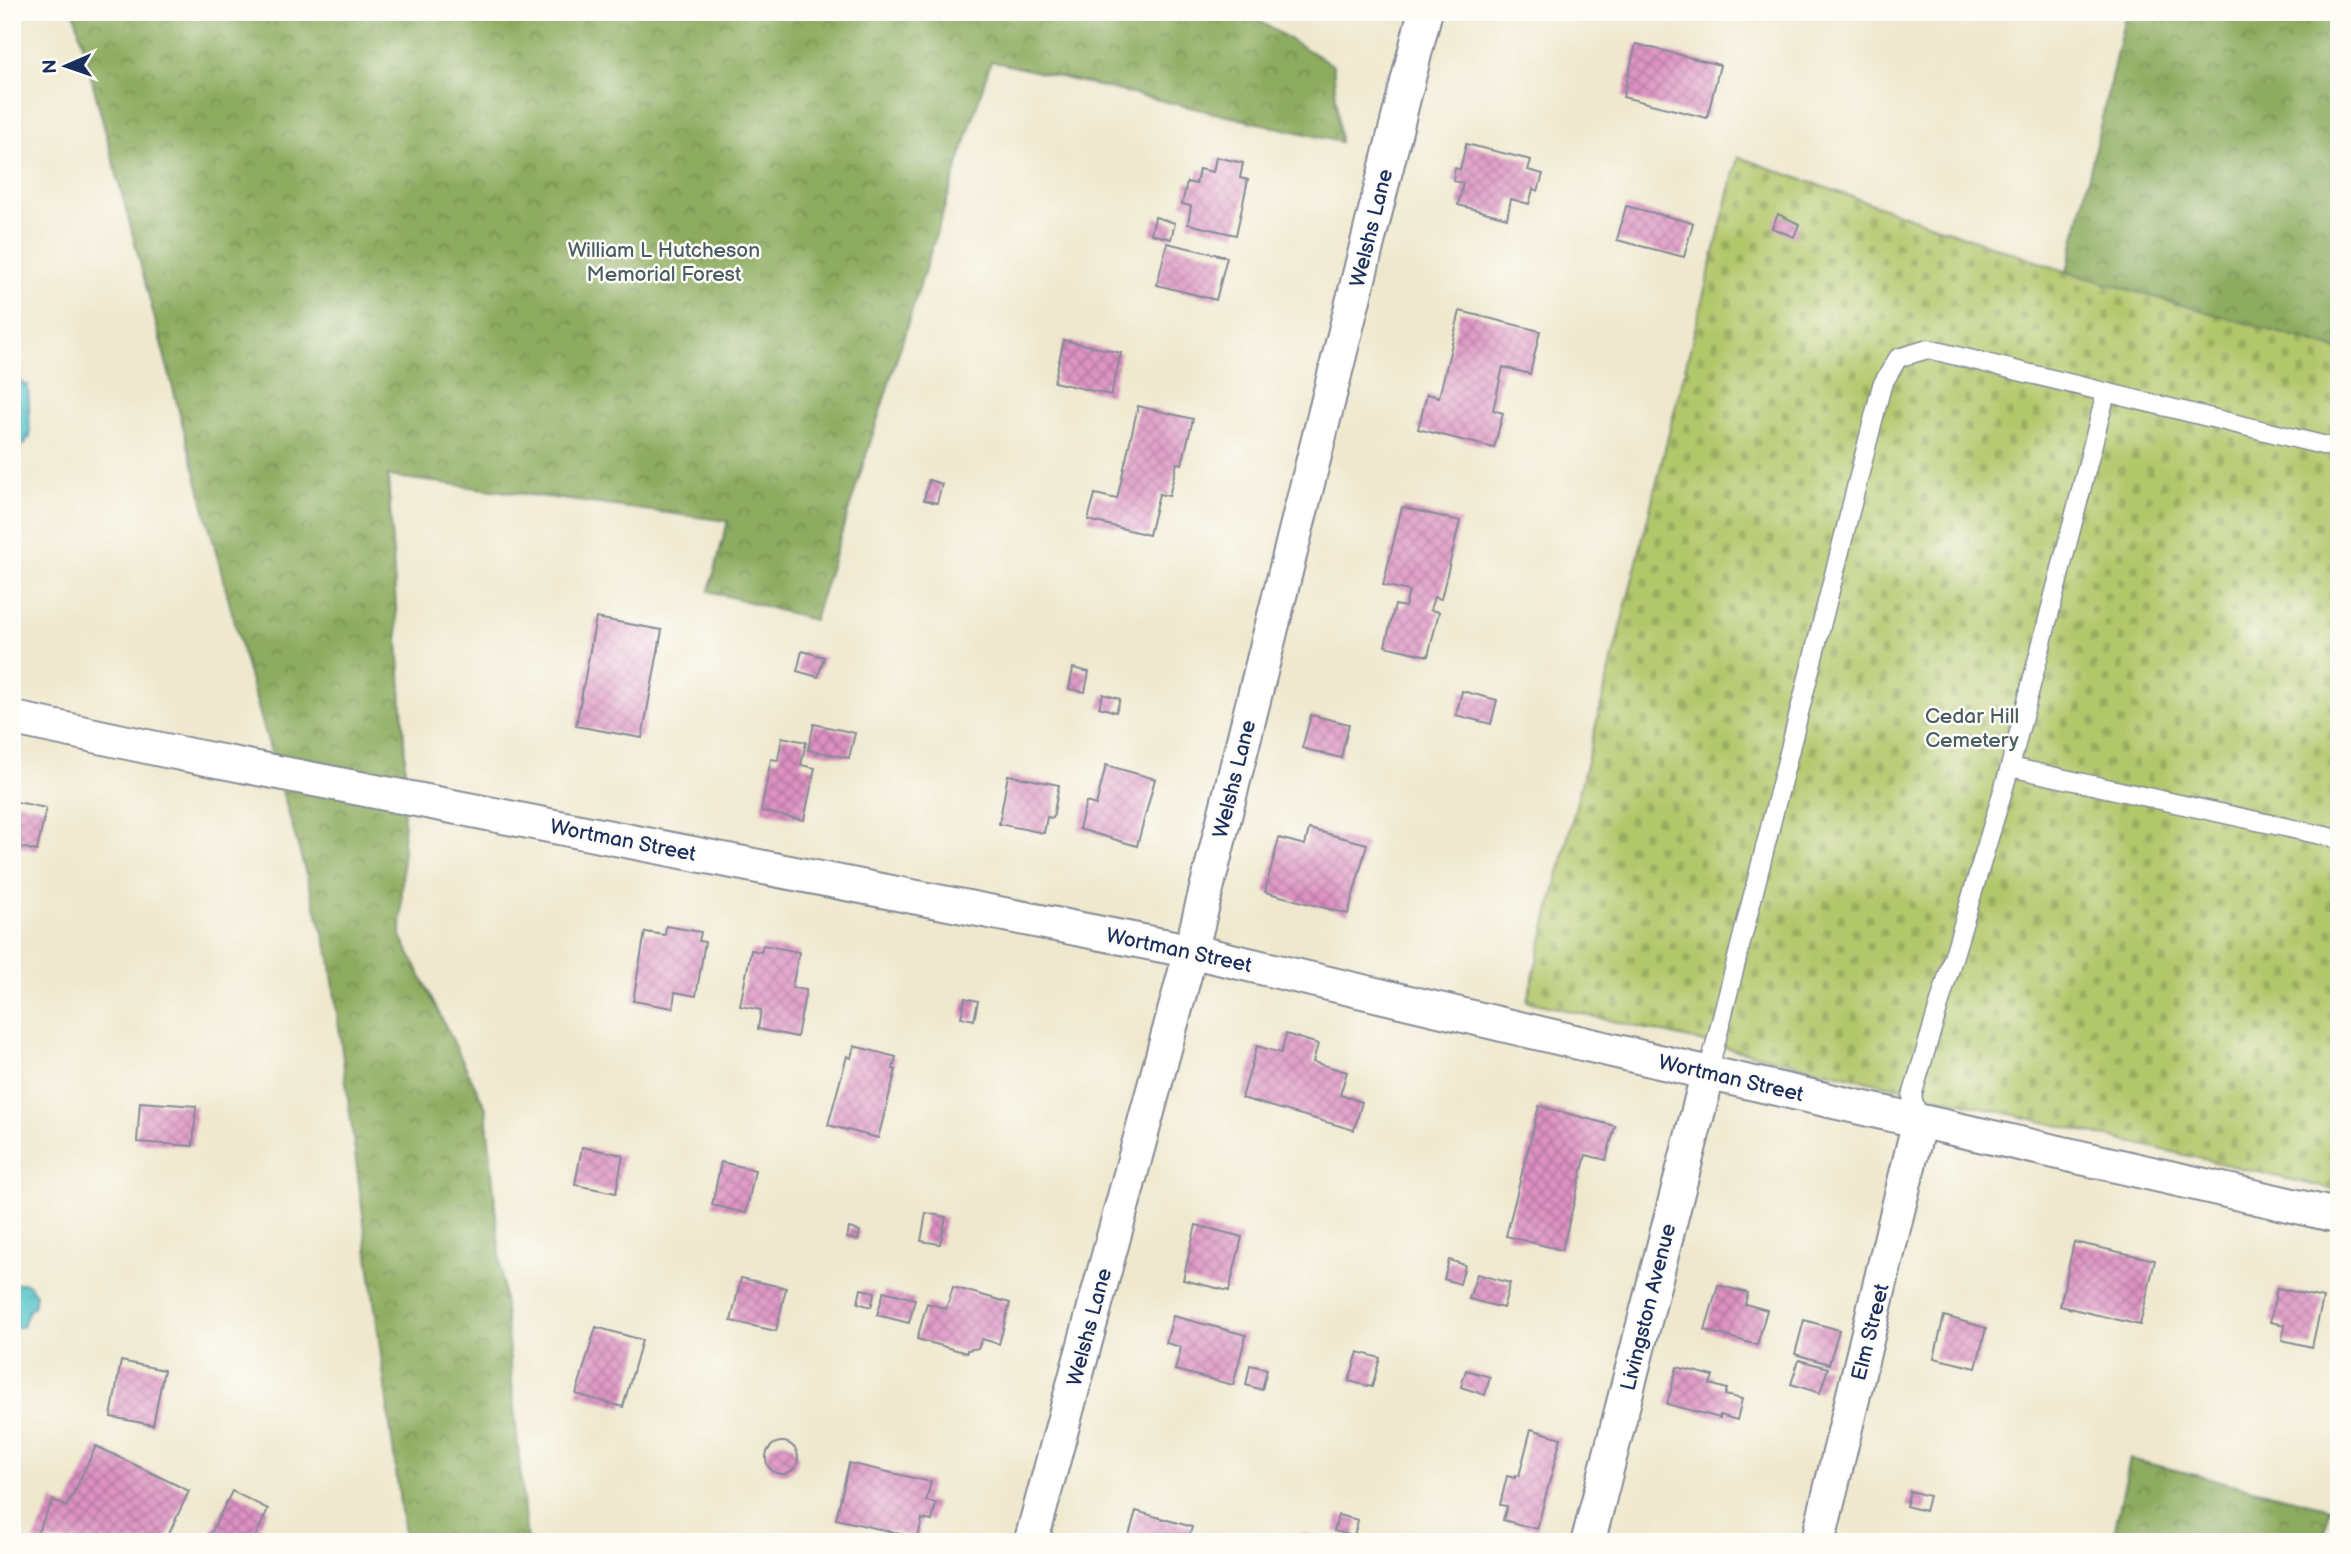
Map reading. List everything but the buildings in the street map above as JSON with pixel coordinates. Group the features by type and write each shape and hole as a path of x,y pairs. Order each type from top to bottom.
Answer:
{"street":[{"name":"Welshs Lane","path":"1031,1542 1191,951 1425,12"},
{"name":"Wortman Street","path":"12,718 163,750 1191,951 1919,1122 2339,1216"},
{"name":"Livingston Avenue","path":"1588,1542 1708,1073"},
{"name":"Elm Street","path":"1818,1542 1919,1122"}],"lane":[{"path":"1708,1073 1882,385 1898,358 1928,349 2339,449"},
{"path":"1919,1122 1912,1096 2010,767 2106,393"},
{"path":"2010,767 2339,839"}],"green space":[{"name":"William L Hutcheson Memorial Forest","path":"74,12 1244,12 1333,65 1340,142 991,61 814,620 709,591 728,521 388,476 405,755 401,936 486,1108 527,1542 405,1542 330,958 244,658"},
{"path":"2126,12 2339,12 2339,350 2067,272"},
{"name":"Cedar Hill Cemetery","path":"1738,157 2067,272 2339,350 2339,1191 1527,1001"},
{"path":"2130,1459 2330,1508 2323,1542 2112,1542"}],"water":[{"path":"12,373 23,385 28,385 30,438 20,447 20,454 12,458"},
{"path":"12,1285 29,1285 36,1294 34,1307 29,1310 23,1326 12,1329"}]}
